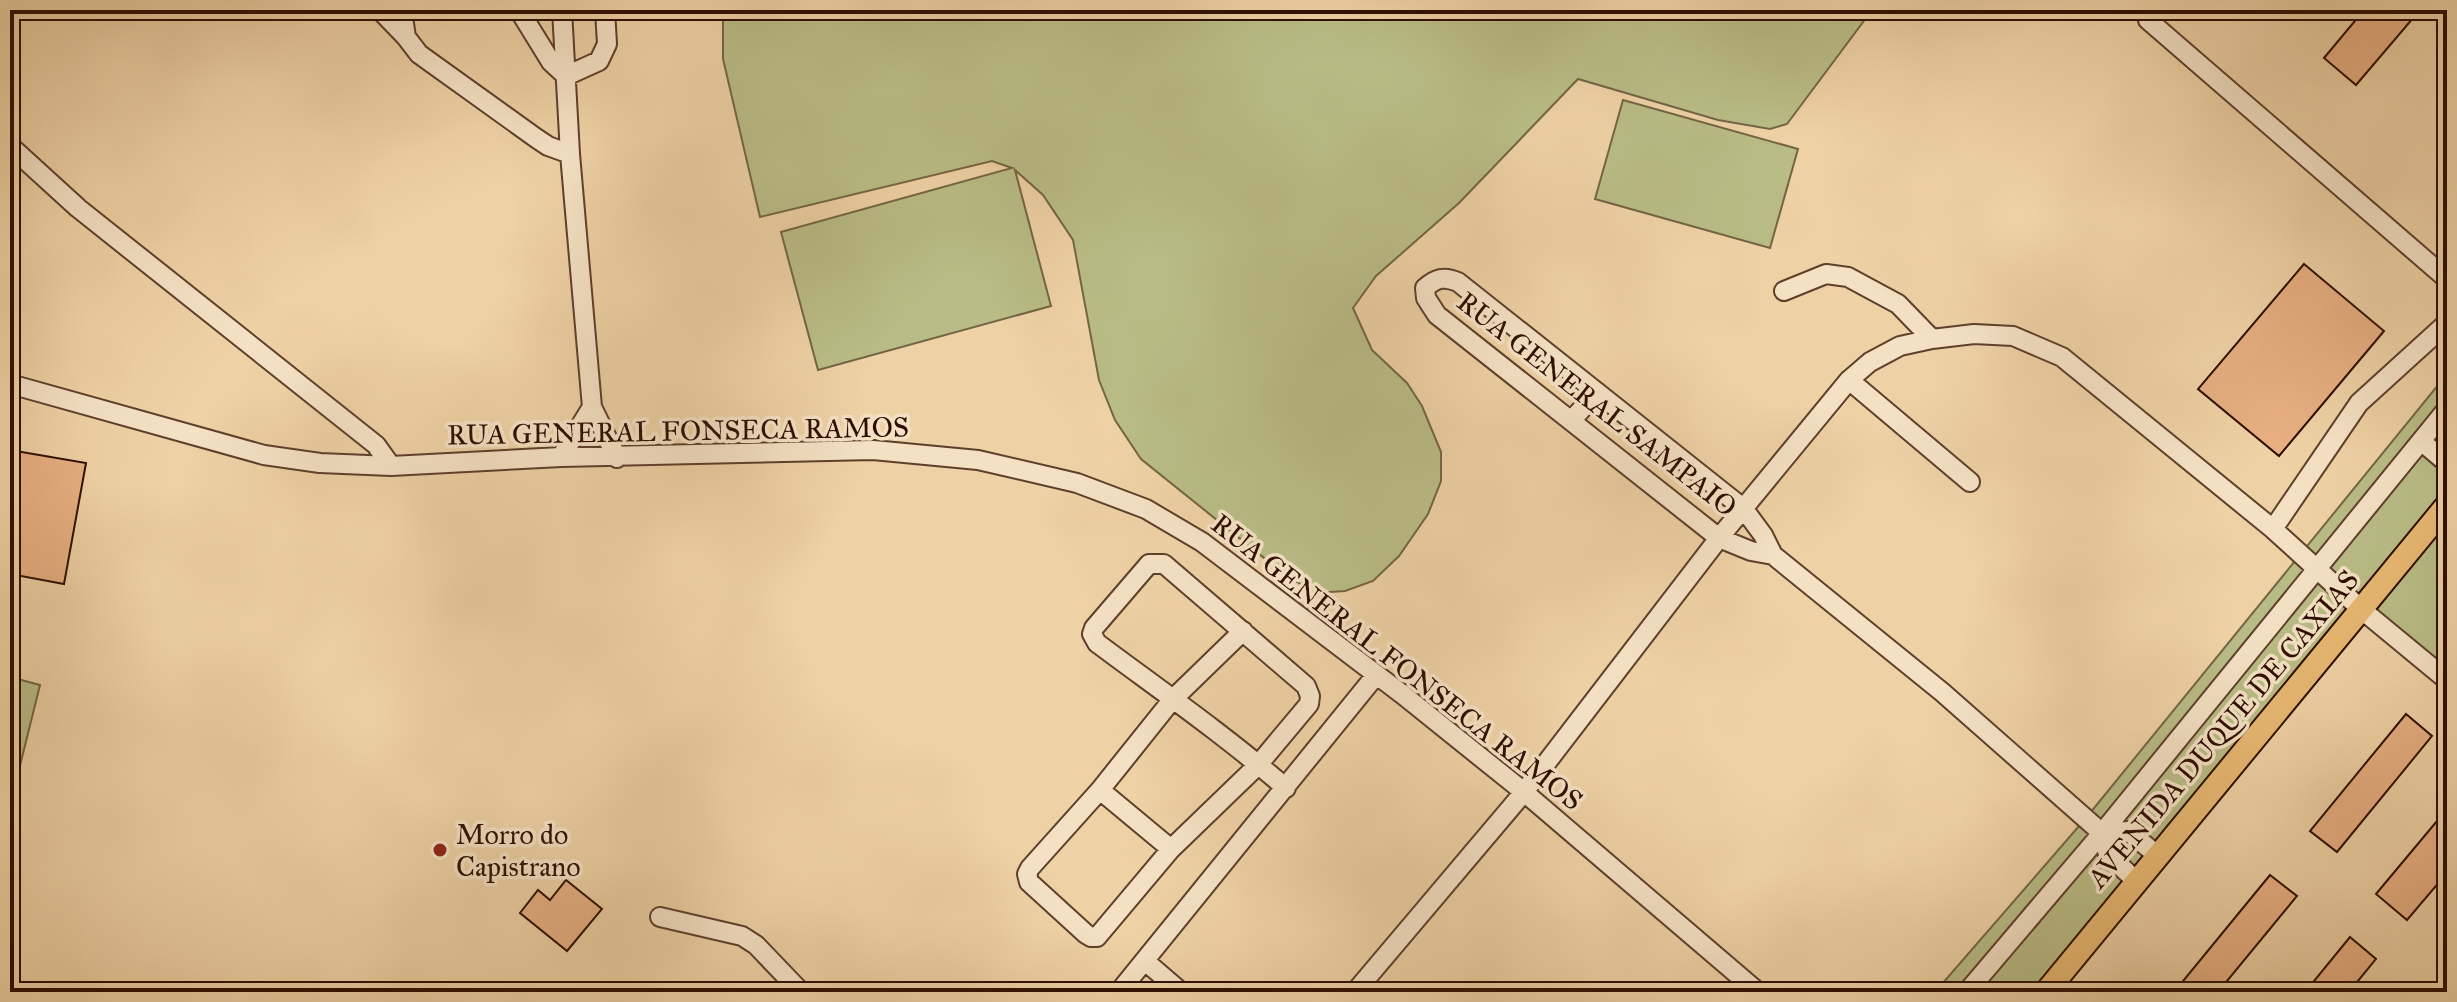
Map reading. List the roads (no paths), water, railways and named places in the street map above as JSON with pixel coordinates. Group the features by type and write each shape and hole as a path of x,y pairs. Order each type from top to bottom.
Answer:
{"main road":[{"name":"AVENIDA DUQUE DE CAXIAS","path":"2046,992 2447,505"}],"street":[{"path":"380,10 419,54 548,146 570,154"},
{"path":"402,10 406,37"},
{"path":"519,10 551,62 566,76"},
{"path":"562,10 570,154 592,407 617,458"},
{"path":"566,76 599,61 607,44 605,10"},
{"path":"2148,20 2447,279"},
{"path":"10,146 78,208 376,445 391,466"},
{"path":"1784,291 1826,274 1848,277 1898,304 1932,339"},
{"name":"RUA GENERAL SAMPAIO","path":"1773,555 1751,551 1719,538 1437,315 1426,298 1425,288 1435,280 1448,278 1458,282 1743,508 1758,526 1773,555 1942,692 2102,833 2108,854 2136,881"},
{"path":"2273,529 2359,403 2447,323"},
{"path":"1355,992 1524,792 1719,538 1849,380 1870,362 1900,346 1974,334 2013,336 2062,357 2273,529 2361,609 2447,680"},
{"path":"1849,380 1970,482"},
{"name":"RUA GENERAL FONSECA RAMOS","path":"10,384 264,455 320,463 391,466 561,457 873,450 978,460 1077,483 1146,509 1202,542 1524,792 1758,992"},
{"path":"1571,421 1597,392"},
{"path":"561,457 592,407"},
{"path":"1967,992 2102,833 2447,409"},
{"path":"2421,441 2447,463"},
{"path":"1243,631 1172,700 1027,874 1029,882 1086,934 1097,937 1171,849 1258,765 1309,704 1306,686 1243,631 1164,564 1149,564 1094,628 1092,634 1097,643 1172,700 1258,765 1286,788"},
{"path":"1119,992 1376,675"},
{"path":"1100,790 1171,849"},
{"path":"2102,833 2128,831 2157,855"},
{"path":"660,917 742,936 756,945 801,992"},
{"path":"1145,961 1181,992"}],"place":[{"name":"Morro do Capistrano","path":"440,850"}]}
